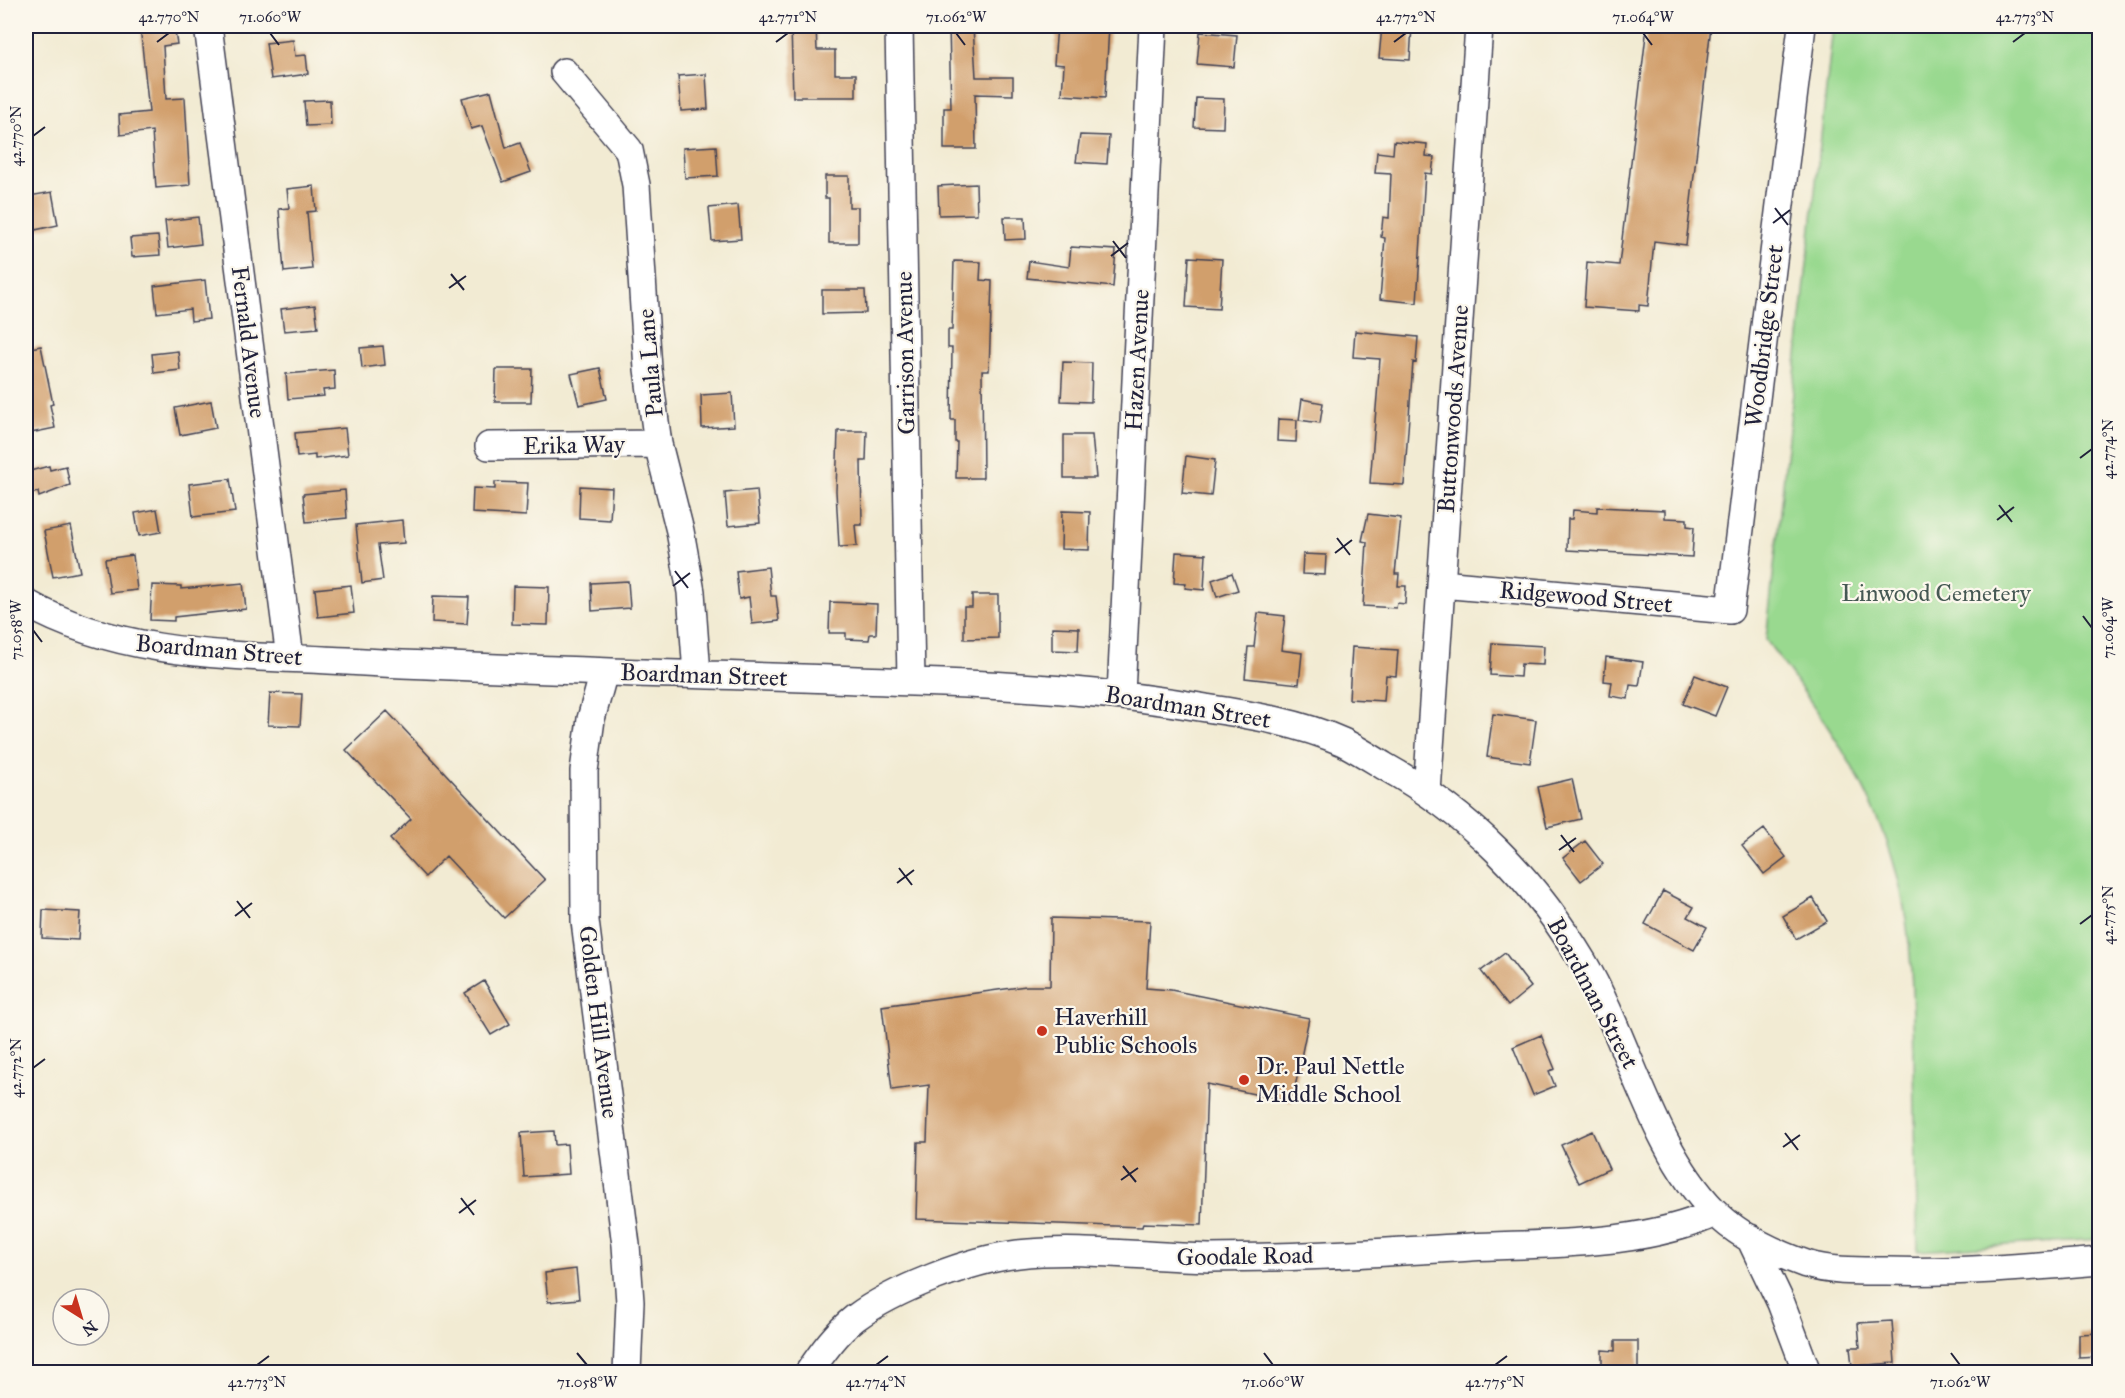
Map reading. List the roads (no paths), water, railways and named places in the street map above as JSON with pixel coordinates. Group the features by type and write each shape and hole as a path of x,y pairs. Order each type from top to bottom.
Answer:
{"street":[{"name":"Fernald Avenue","path":"208,26 290,658"},
{"name":"Garrison Avenue","path":"899,26 911,681"},
{"name":"Hazen Avenue","path":"1121,694 1153,26"},
{"name":"Buttonwoods Avenue","path":"1427,792 1479,26"},
{"name":"Woodbridge Street","path":"1730,610 1802,26"},
{"name":"Paula Lane","path":"564,72 629,150 636,184 648,369 658,444 680,531 691,592 697,674"},
{"name":"Erika Way","path":"489,446 658,444"},
{"name":"Ridgewood Street","path":"1441,584 1730,610"},
{"name":"Boardman Street","path":"26,603 67,624 121,641 191,650 506,670 1012,685 1121,694 1267,718 1343,742 1427,792 1484,837 1544,901 1585,966 1610,1016 1672,1156 1715,1213 1750,1238 1808,1265 1843,1271 1913,1272 2100,1262"},
{"name":"Golden Hill Avenue","path":"604,672 591,719 584,771 585,921 626,1245 630,1302 627,1372"},
{"name":"Goodale Road","path":"809,1372 827,1346 855,1318 904,1290 964,1267 1017,1254 1296,1257 1497,1246 1643,1236 1688,1225 1715,1213"},
{"path":"1750,1238 1781,1303 1807,1372"}],"place":[{"name":"Haverhill Public Schools","path":"1042,1031"},
{"name":"Dr. Paul Nettle Middle School","path":"1244,1080"}],"park label":[{"name":"Linwood Cemetery","path":"1936,593"}]}
